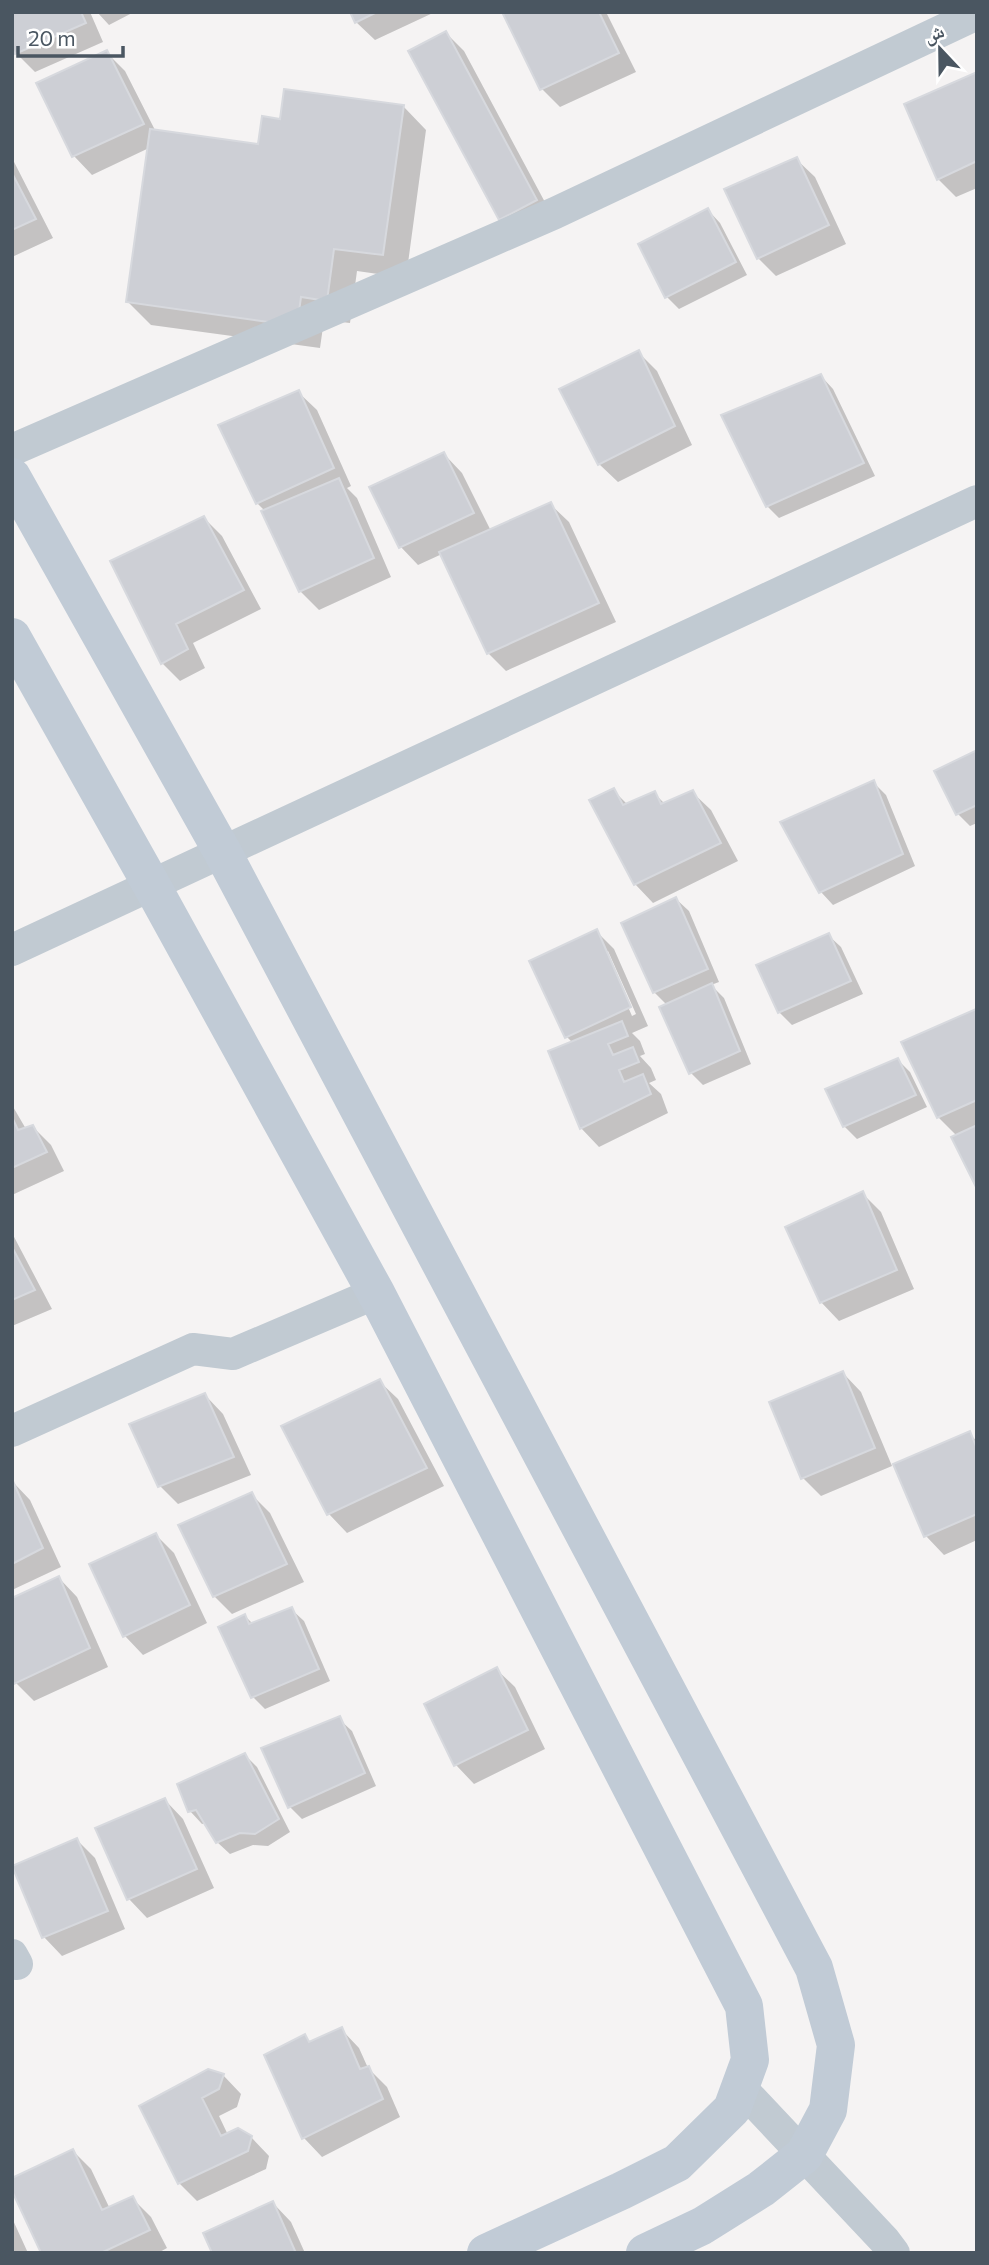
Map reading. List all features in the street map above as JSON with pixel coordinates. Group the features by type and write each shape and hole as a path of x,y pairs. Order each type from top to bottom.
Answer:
{"street":[{"path":"12,450 555,214 977,14"},
{"path":"12,477 223,853 814,1968 836,2045 828,2110 804,2155 761,2189 702,2226 645,2253"},
{"path":"12,950 977,501"},
{"path":"12,637 376,1293 744,2006 750,2060 733,2109 677,2163 486,2253"},
{"path":"12,1431 193,1349 233,1354 376,1293"},
{"path":"740,2087 894,2253"}],"building":[{"path":"12,12 81,12 86,23 15,54 12,49"},
{"path":"350,12 377,12 355,23"},
{"path":"502,12 599,12 619,53 540,90"},
{"path":"446,31 537,200 499,220 408,51"},
{"path":"107,50 144,124 72,157 36,83"},
{"path":"977,72 977,161 937,180 904,104"},
{"path":"284,89 404,105 383,255 334,249 327,301 301,297 297,326 126,302 150,129 258,144 262,116 280,119"},
{"path":"797,157 829,225 757,259 724,189"},
{"path":"12,173 36,219 12,230"},
{"path":"708,208 736,262 665,298 638,244"},
{"path":"639,350 675,426 598,465 559,389"},
{"path":"821,374 864,463 766,507 721,415"},
{"path":"299,390 334,468 256,504 218,425"},
{"path":"444,452 474,513 399,548 369,487"},
{"path":"339,478 374,558 299,592 261,511"},
{"path":"551,502 599,603 487,654 439,552"},
{"path":"204,516 244,590 176,624 188,649 161,664 110,561"},
{"path":"977,750 977,805 956,815 934,771"},
{"path":"874,780 903,854 819,893 780,822"},
{"path":"614,788 623,805 655,791 661,804 693,790 721,843 634,885 589,800"},
{"path":"676,897 708,969 653,993 621,923"},
{"path":"597,929 631,1007 565,1038 529,961"},
{"path":"829,933 851,981 778,1013 756,965"},
{"path":"712,983 740,1051 689,1074 659,1007"},
{"path":"976,1009 977,1100 937,1118 901,1042"},
{"path":"622,1021 628,1036 608,1044 613,1055 633,1047 639,1062 619,1070 624,1082 643,1074 651,1094 580,1129 548,1051"},
{"path":"898,1058 916,1095 843,1127 825,1089"},
{"path":"12,1117 18,1130 33,1125 47,1152 12,1168"},
{"path":"977,1125 977,1189 951,1137"},
{"path":"863,1191 897,1270 820,1303 785,1227"},
{"path":"12,1247 35,1290 12,1300"},
{"path":"843,1371 875,1448 801,1479 769,1402"},
{"path":"380,1379 427,1468 327,1515 281,1426"},
{"path":"205,1393 234,1457 158,1487 129,1424"},
{"path":"970,1431 977,1449 977,1514 924,1537 893,1464"},
{"path":"12,1479 43,1548 12,1564"},
{"path":"252,1492 287,1564 213,1597 178,1525"},
{"path":"156,1533 190,1605 123,1637 89,1564"},
{"path":"59,1576 90,1648 14,1684 12,1598"},
{"path":"292,1607 319,1669 251,1698 218,1627 245,1614 249,1624"},
{"path":"497,1667 528,1730 454,1766 424,1704"},
{"path":"340,1716 365,1773 288,1808 261,1748"},
{"path":"245,1753 279,1819 255,1834 240,1833 216,1843 196,1810 188,1812 177,1784"},
{"path":"165,1798 197,1869 127,1900 95,1828"},
{"path":"77,1838 108,1911 42,1938 12,1866"},
{"path":"342,2027 360,2069 369,2066 383,2099 302,2139 264,2055 305,2034 309,2042"},
{"path":"208,2069 224,2074 219,2089 202,2098 221,2136 238,2128 252,2136 248,2151 178,2184 139,2106"},
{"path":"73,2149 102,2210 133,2196 150,2230 101,2253 41,2253 12,2191 12,2178"},
{"path":"273,2201 296,2253 212,2253 203,2233"}]}
